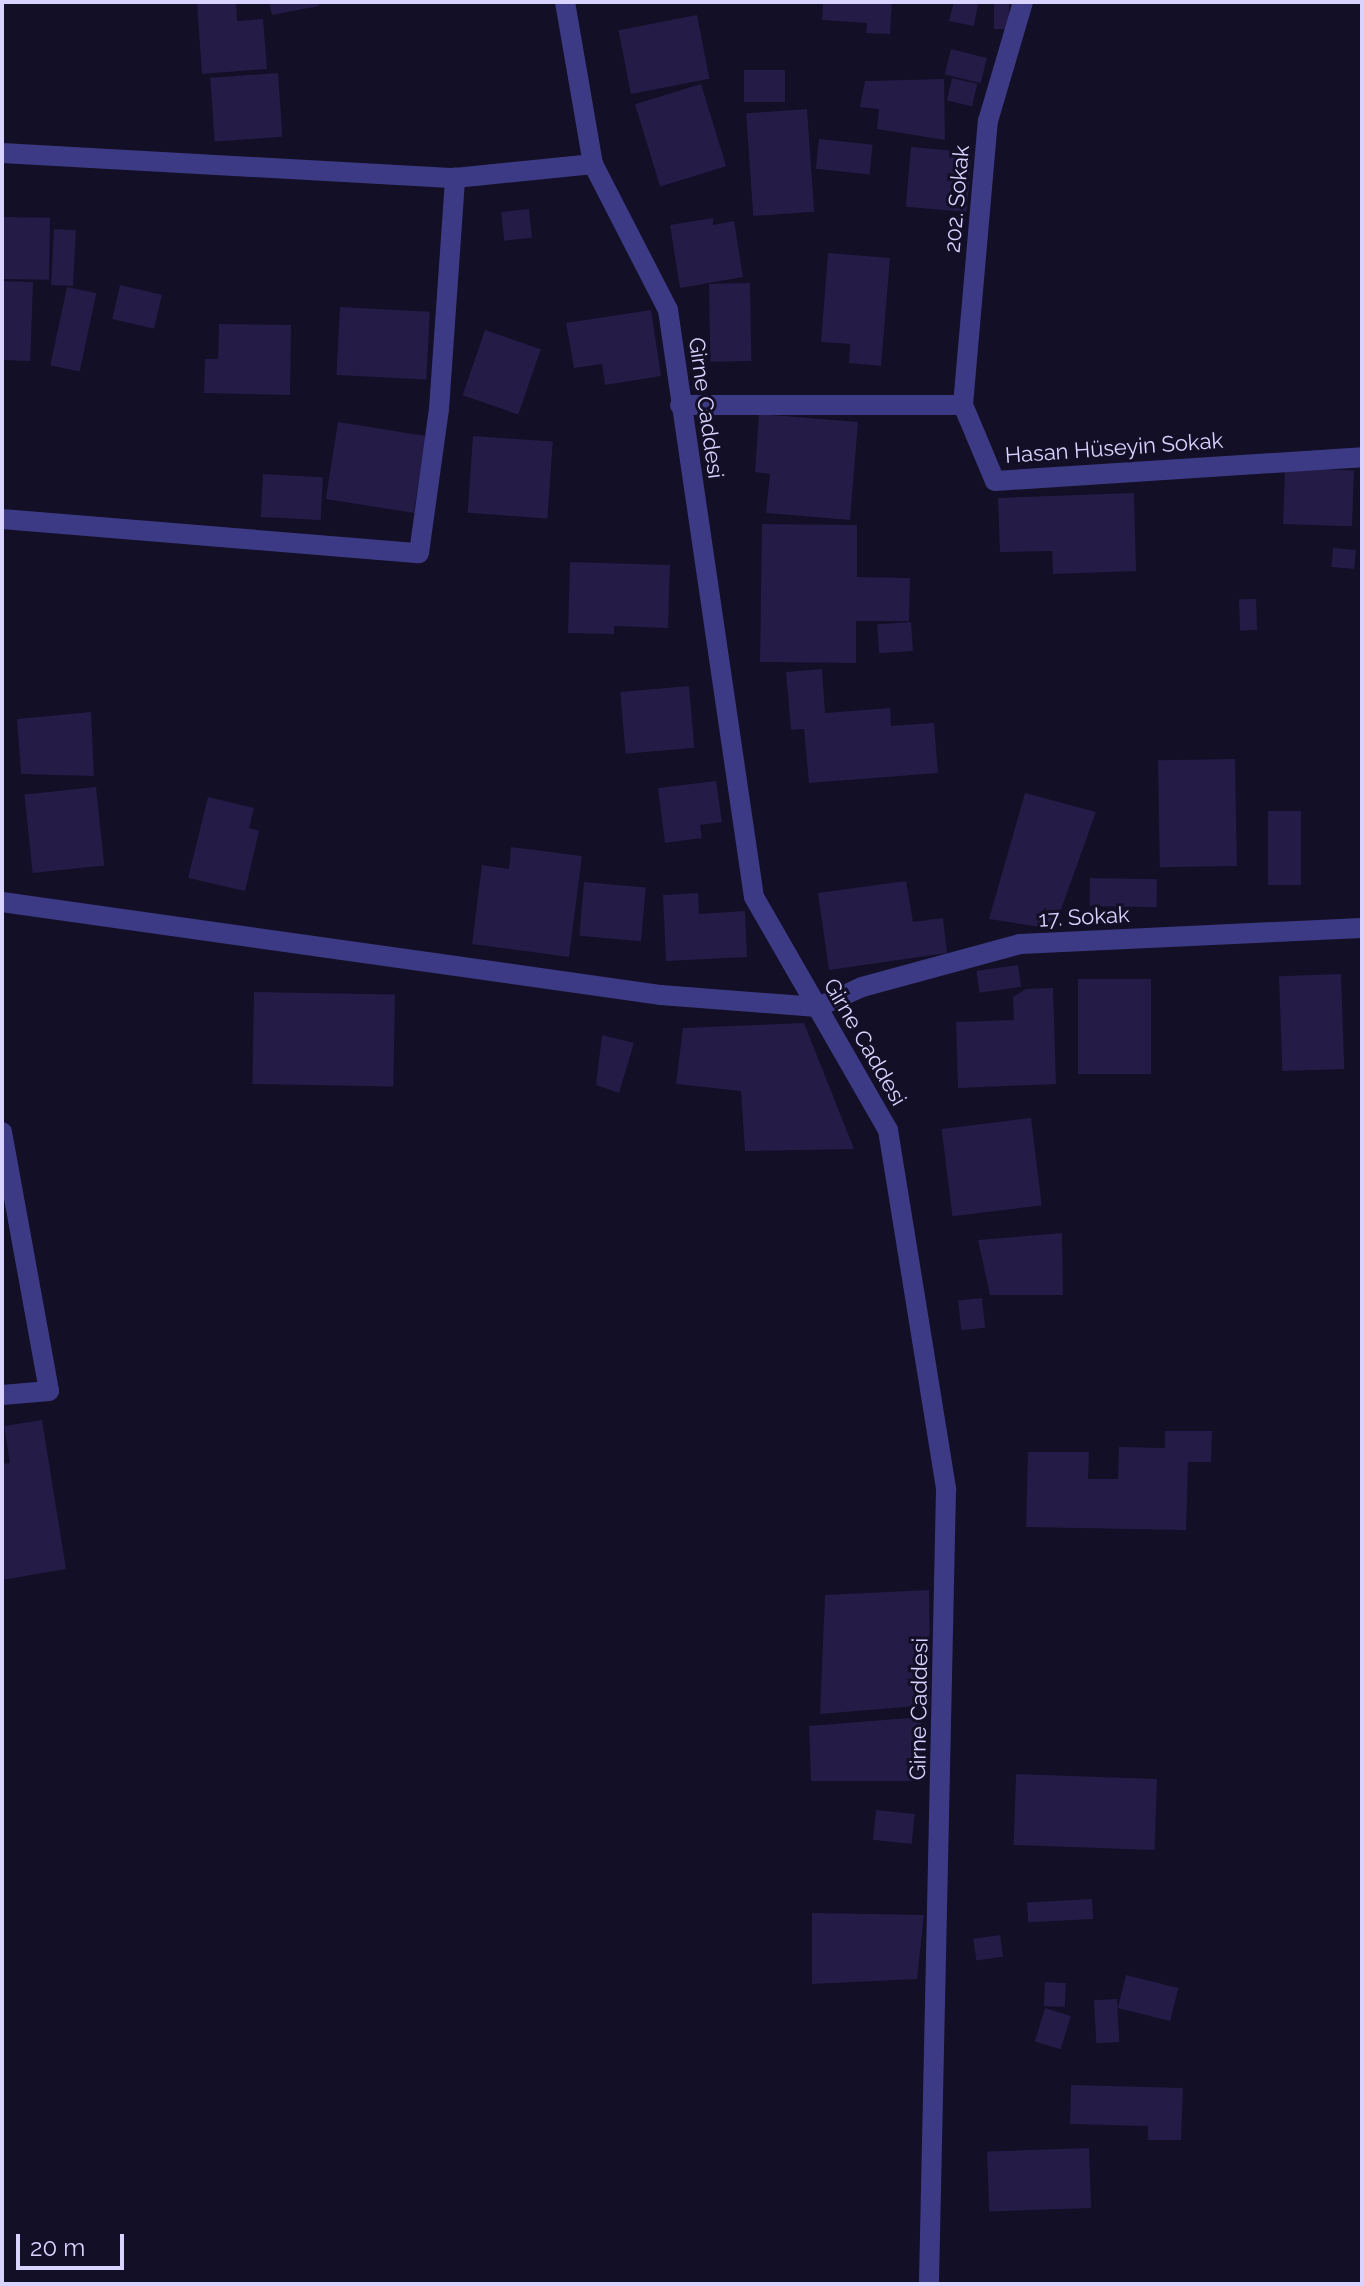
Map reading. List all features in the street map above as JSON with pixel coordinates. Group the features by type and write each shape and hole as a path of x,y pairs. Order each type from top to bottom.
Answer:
{"street":[{"name":"Girne Caddesi","path":"565,2 593,164 668,310 754,897 888,1130 946,1490 929,2284"},
{"name":"202. Sokak","path":"963,405 988,121 1023,2"},
{"path":"2,153 455,178 593,164"},
{"path":"2,519 419,553 439,409 455,178"},
{"path":"680,405 963,405"},
{"name":"Hasan Hüseyin Sokak","path":"963,405 995,481 1362,457"},
{"path":"2,902 661,995 818,1007"},
{"name":"17. Sokak","path":"818,1007 862,987 1020,944 1362,928"},
{"path":"2,1132 49,1391 2,1395"}],"building":[{"path":"197,2 236,2 237,21 263,19 267,69 202,74"},
{"path":"269,2 318,2 319,6 272,15"},
{"path":"823,2 892,2 890,34 866,33 867,23 822,20"},
{"path":"954,2 978,4 974,26 949,21"},
{"path":"994,2 1009,2 1009,29 994,29"},
{"path":"697,15 709,79 631,94 618,30"},
{"path":"951,49 987,58 981,83 945,74"},
{"path":"744,70 785,70 785,102 744,102"},
{"path":"278,73 282,137 215,142 210,78"},
{"path":"952,78 977,84 972,106 947,100"},
{"path":"944,79 945,140 877,129 879,109 860,107 865,81"},
{"path":"701,84 726,166 660,186 635,104"},
{"path":"807,109 814,212 753,216 746,113"},
{"path":"819,139 873,145 870,174 816,169"},
{"path":"911,147 972,152 967,212 906,207"},
{"path":"529,209 532,238 504,241 501,212"},
{"path":"2,217 50,218 49,280 2,279"},
{"path":"713,218 713,225 734,221 743,277 680,288 670,225"},
{"path":"54,229 76,230 73,286 51,285"},
{"path":"828,253 890,258 881,366 849,363 850,344 821,342"},
{"path":"2,281 33,282 30,361 2,360"},
{"path":"750,283 751,361 710,362 709,284"},
{"path":"120,285 162,295 154,329 112,319"},
{"path":"67,287 96,293 80,371 50,365"},
{"path":"340,307 430,312 426,380 336,375"},
{"path":"651,310 661,376 605,385 602,364 574,368 566,323"},
{"path":"219,324 291,325 290,395 204,393 205,359 218,359"},
{"path":"485,330 541,349 518,414 463,395"},
{"path":"759,414 858,422 850,520 766,513 770,474 755,472"},
{"path":"338,422 426,436 414,513 326,499"},
{"path":"473,436 553,442 547,518 468,513"},
{"path":"1285,468 1354,470 1352,526 1283,524"},
{"path":"263,474 323,477 321,520 261,517"},
{"path":"1134,493 1136,571 1053,574 1052,551 1000,552 998,498"},
{"path":"762,524 857,525 857,577 910,578 909,621 856,621 856,663 760,662"},
{"path":"1333,548 1356,550 1354,569 1331,567"},
{"path":"570,562 670,565 668,628 614,626 614,634 568,633"},
{"path":"1256,599 1257,630 1240,631 1239,600"},
{"path":"911,622 913,651 879,653 877,624"},
{"path":"822,669 825,713 890,708 891,726 934,723 938,773 809,783 804,729 791,730 786,672"},
{"path":"689,686 694,748 626,754 620,692"},
{"path":"91,712 94,776 21,774 17,719"},
{"path":"1235,759 1237,866 1160,867 1158,760"},
{"path":"716,781 722,822 700,825 702,838 665,843 658,788"},
{"path":"96,787 104,866 33,873 24,795"},
{"path":"1025,793 1096,812 1054,929 989,919"},
{"path":"208,797 254,808 249,828 259,831 245,891 188,878"},
{"path":"1268,811 1301,811 1301,885 1268,885"},
{"path":"511,847 582,856 569,957 472,944 482,865 509,869"},
{"path":"1090,878 1157,879 1157,907 1090,906"},
{"path":"906,881 913,922 943,918 947,953 829,970 818,893"},
{"path":"584,882 646,887 641,941 579,936"},
{"path":"698,893 699,914 745,911 747,957 666,961 663,895"},
{"path":"1018,965 1021,987 979,993 976,971"},
{"path":"1341,974 1344,1069 1282,1071 1279,976"},
{"path":"1078,979 1151,979 1151,1074 1078,1074"},
{"path":"1053,988 1056,1084 958,1088 956,1022 1014,1020 1013,997 1026,989"},
{"path":"254,992 395,994 393,1086 252,1084"},
{"path":"804,1023 854,1149 745,1151 741,1091 676,1084 683,1028"},
{"path":"602,1035 634,1043 619,1093 596,1085"},
{"path":"1031,1118 1042,1205 952,1216 942,1129"},
{"path":"1062,1233 1063,1295 990,1295 978,1240"},
{"path":"982,1298 985,1328 961,1330 958,1301"},
{"path":"42,1420 66,1569 2,1580 2,1464 10,1463 4,1426"},
{"path":"1165,1431 1212,1431 1211,1462 1188,1462 1186,1530 1026,1527 1028,1452 1089,1452 1088,1479 1118,1479 1119,1447 1165,1448"},
{"path":"929,1590 930,1705 820,1714 825,1595"},
{"path":"921,1717 920,1781 811,1781 809,1726"},
{"path":"1016,1774 1157,1779 1155,1850 1014,1845"},
{"path":"876,1810 915,1814 912,1844 873,1840"},
{"path":"1092,1899 1093,1919 1028,1922 1027,1902"},
{"path":"812,1913 924,1915 917,1979 812,1984"},
{"path":"1000,1935 1003,1957 976,1961 973,1939"},
{"path":"1126,1975 1178,1988 1170,2021 1118,2008"},
{"path":"1045,1982 1066,1983 1065,2007 1044,2006"},
{"path":"1117,1999 1119,2042 1096,2043 1094,2000"},
{"path":"1045,2008 1071,2016 1061,2049 1035,2041"},
{"path":"1071,2085 1183,2088 1181,2140 1148,2140 1148,2126 1070,2124"},
{"path":"1089,2148 1091,2208 989,2212 987,2152"}]}
